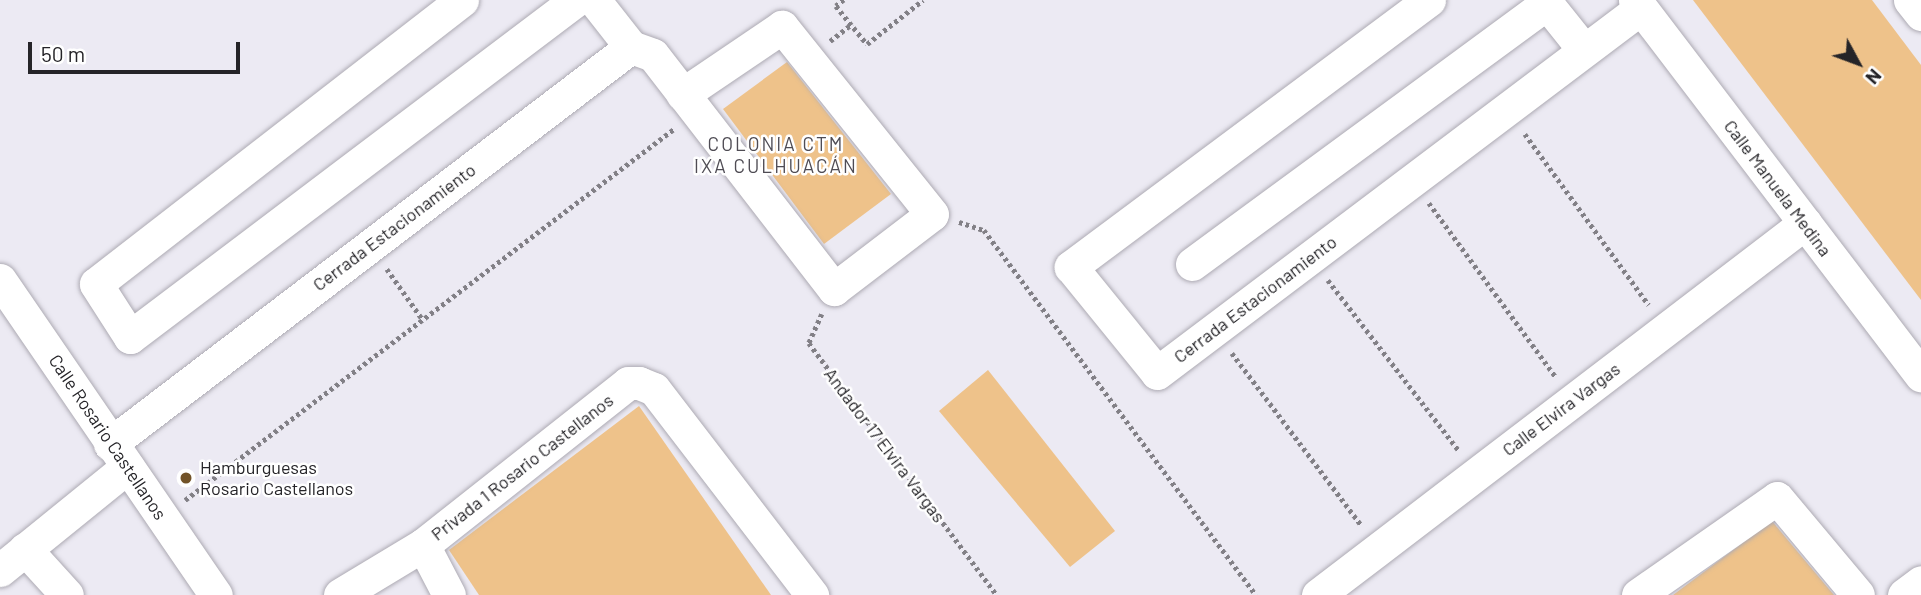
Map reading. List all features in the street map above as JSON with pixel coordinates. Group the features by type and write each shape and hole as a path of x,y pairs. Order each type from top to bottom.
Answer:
{"street":[{"path":"462,0 96,284 130,337 576,0"},
{"path":"594,0 631,47 653,55 690,103 834,289 932,214 782,27 690,103"},
{"name":"Cerrada Estacionamiento","path":"1429,0 1071,267 1157,373 1584,50 1638,4"},
{"path":"1910,0 1921,15"},
{"path":"1192,264 1546,2 1584,50"},
{"name":"Calle Manuela Medina","path":"1638,4 1921,376"},
{"name":"Cerrada Estacionamiento","path":"66,595 13,560 118,456 370,246 631,47"},
{"name":"Calle Elvira Vargas","path":"1318,595 1805,223"},
{"name":"Calle Rosario Castellanos","path":"5,296 216,595"},
{"name":"Privada 1 Rosario Castellanos","path":"340,595 423,545 628,383 639,383 653,389 812,595"},
{"path":"1638,595 1777,498 1858,595"},
{"name":"Privada 1 Rosario Castellanos","path":"423,545 449,595"},
{"path":"1904,595 1921,582"}],"path":[{"path":"844,0 836,6 867,44 923,0"},
{"path":"162,518 423,320 690,103"},
{"path":"1507,109 1666,328"},
{"path":"1412,180 1573,400"},
{"path":"932,214 985,230 1256,595"},
{"path":"370,246 423,320"},
{"path":"1310,257 1476,474"},
{"name":"Andador 17 Elvira Vargas","path":"834,289 809,343 997,595"},
{"path":"1214,330 1378,548"}],"shaded area":[{"path":"1693,0 1872,0 1921,65 1921,300"},
{"path":"787,62 891,194 824,244 723,109"},
{"path":"988,370 1115,531 1070,567 939,411"},
{"path":"639,406 771,595 479,595 449,550"},
{"path":"1772,521 1834,595 1673,595"}],"place":[{"name":"Hamburguesas Rosario Castellanos","path":"186,478"}],"district":[{"name":"COLONIA CTM IXA CULHUACÁN","path":"776,155"}]}
